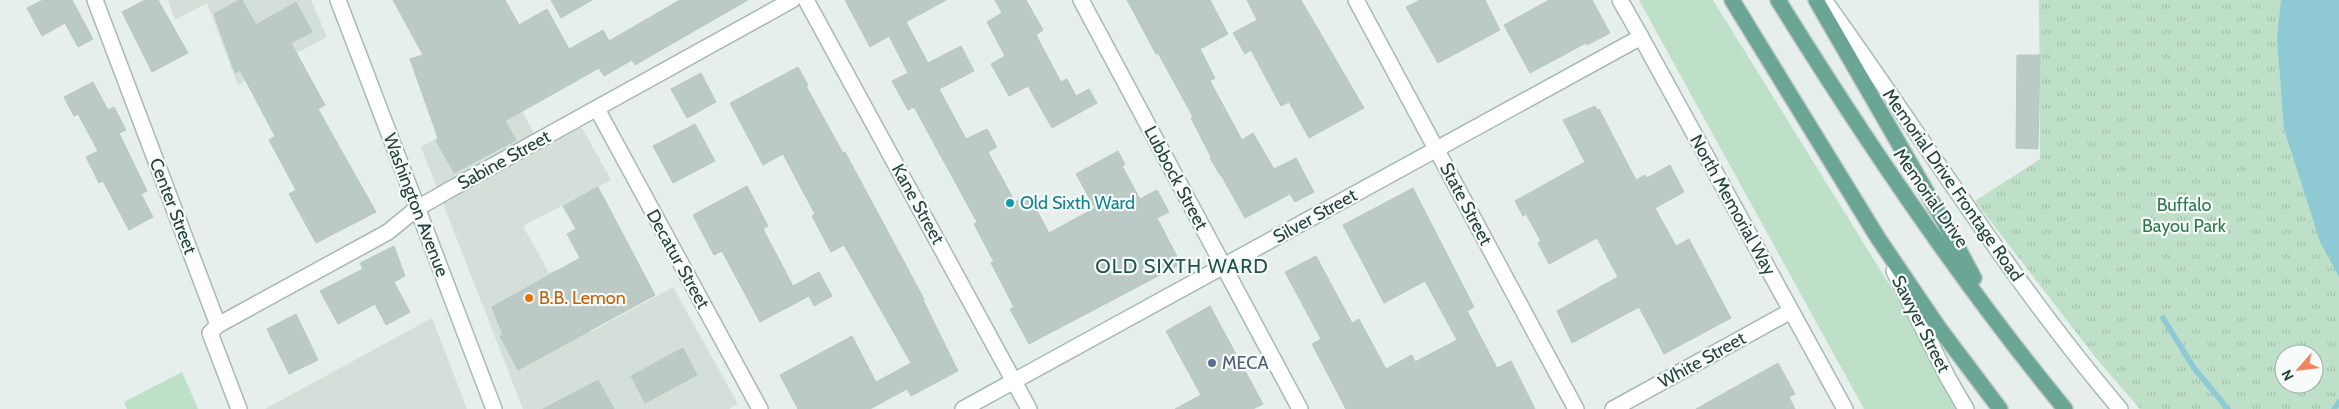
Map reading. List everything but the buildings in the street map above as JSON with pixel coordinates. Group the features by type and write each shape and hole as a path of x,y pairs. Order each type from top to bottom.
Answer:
{"main road":[{"path":"1732,0 1878,238 1940,328 2000,409"},
{"name":"Memorial Drive","path":"1778,0 1852,119 2002,331 2066,409"},
{"path":"1816,0 1944,222 2002,331"}],"street":[{"name":"Center Street","path":"95,0 218,325 210,332 239,409"},
{"name":"Washington Avenue","path":"338,0 416,209 494,409"},
{"name":"Sabine Street","path":"218,325 388,232 416,209 792,0"},
{"name":"Kane Street","path":"806,0 1030,409"},
{"name":"Lubbock Street","path":"1081,0 1300,409"},
{"name":"State Street","path":"1356,0 1576,409"},
{"name":"North Memorial Way","path":"1620,0 1846,409"},
{"name":"Memorial Drive Frontage Road","path":"1824,0 1989,241 2085,368 2120,409"},
{"name":"Silver Street","path":"963,409 1640,37"},
{"name":"Decatur Street","path":"597,109 760,409"},
{"name":"Sawyer Street","path":"1878,238 1948,378 1966,409"},
{"name":"White Street","path":"1612,409 1791,311"}],"shaded area":[{"path":"168,0 311,0 327,37 238,85 207,3 175,20"},
{"path":"514,96 535,135 582,128 611,180 523,226 549,273 557,269 591,332 673,287 738,404 729,409 523,409 421,147"},
{"path":"432,318 467,409 265,409"}],"green space":[{"path":"1639,0 1713,0 1907,313 1957,409 1864,409"},
{"name":"Buffalo Bayou Park","path":"2039,0 2339,0 2339,409 2140,409 2096,358 1975,201 2040,159"},
{"path":"182,372 198,409 127,409 124,402"}],"water":[{"path":"2281,0 2339,0 2339,277 2320,242 2284,129 2277,39"}],"waterway":[{"path":"2163,318 2194,368 2228,409"},
{"path":"2334,409 2339,402"}],"place":[{"name":"Old Sixth Ward","path":"1010,203"},
{"name":"B.B. Lemon","path":"529,298"},
{"name":"MECA","path":"1212,363"}],"district":[{"name":"OLD SIXTH WARD","path":"1182,266"}]}
